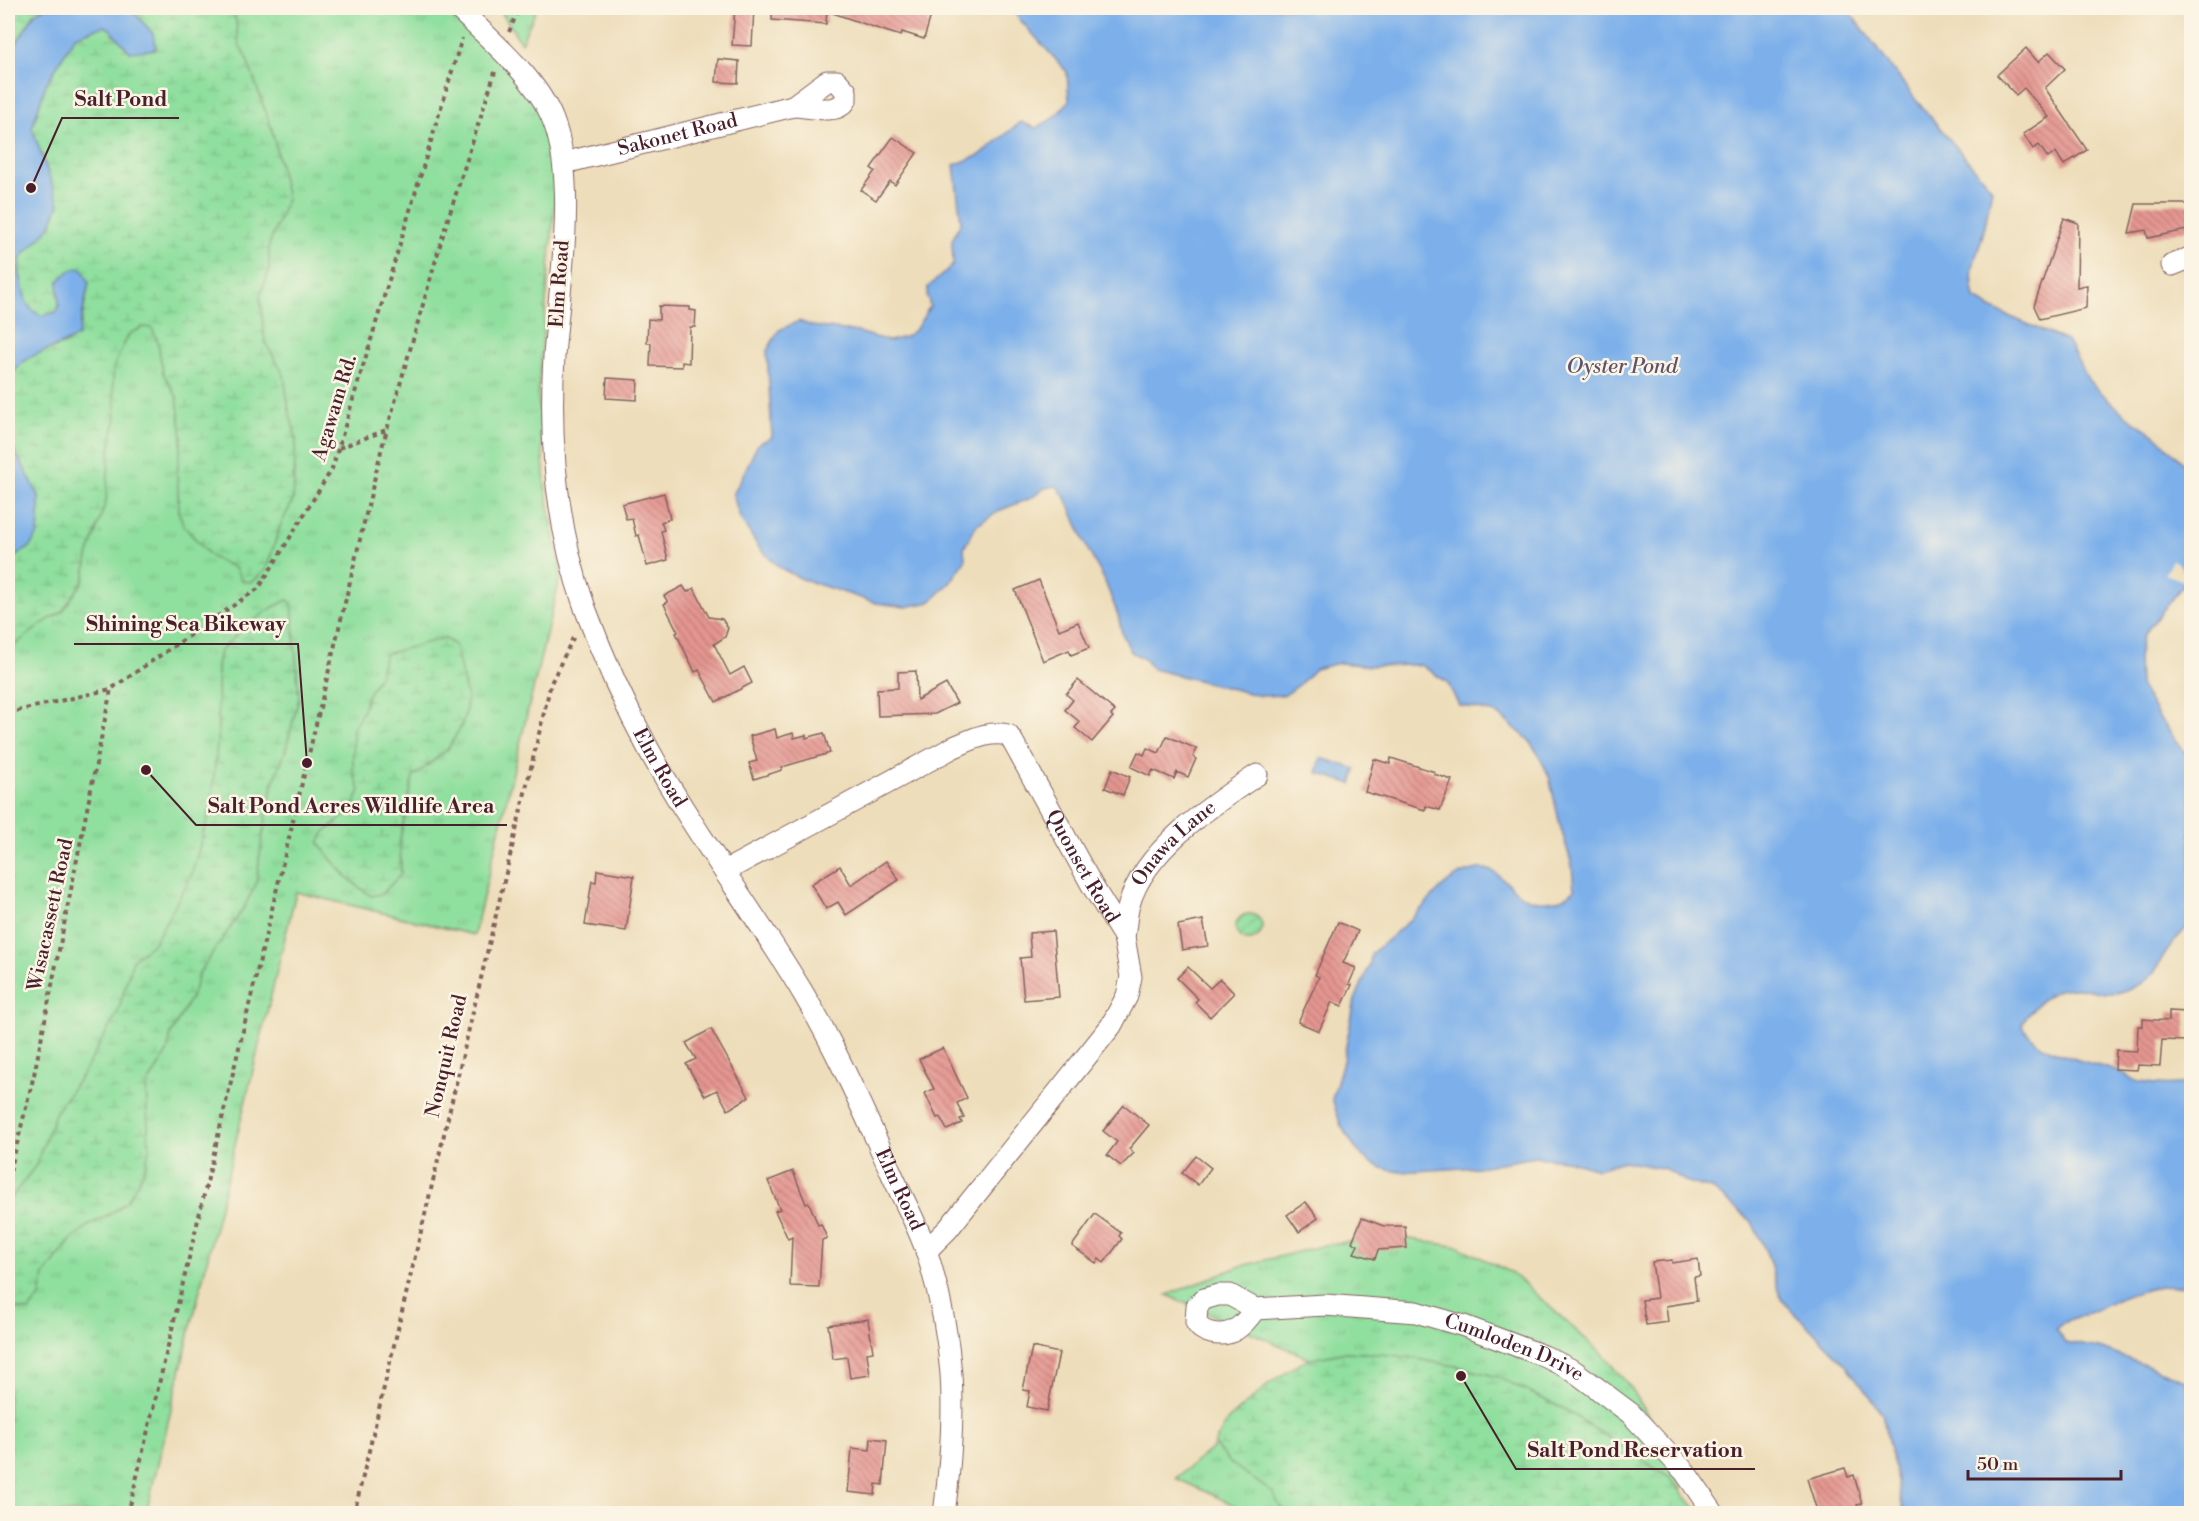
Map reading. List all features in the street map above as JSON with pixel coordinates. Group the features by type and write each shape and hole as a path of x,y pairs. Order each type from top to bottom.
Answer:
{"street":[{"name":"Elm Road","path":"463,13 524,74 544,102 554,120 564,163 565,210 554,359 552,433 555,477 563,525 586,611 610,673 651,753 804,995 833,1047 926,1251 943,1318 951,1372 952,1416 944,1514"},
{"name":"Sakonet Road","path":"564,163 793,106"},
{"name":"Quonset Road","path":"725,871 954,747 990,734 1000,733 1008,735 1013,742 1124,937 1131,978 1127,996 1111,1026 948,1228 926,1251"},
{"name":"Onawa Lane","path":"1124,937 1129,904 1140,880 1157,858 1187,825 1257,775"},
{"name":"Cumloden Drive","path":"1255,1309 1325,1305 1416,1312 1464,1326 1544,1356 1574,1371 1630,1413 1685,1472 1714,1514"}],"path":[{"path":"508,36 519,8"},
{"name":"Agawam Rd.","path":"8,713 111,689 259,588 332,469 463,13"},
{"path":"128,1514 387,430 445,228 496,69"},
{"path":"339,448 387,430"},
{"name":"Nonquit Road","path":"354,1514 551,683 586,611"},
{"name":"Wisacassett Road","path":"8,1180 34,1075 111,689"}],"green space":[{"path":"8,8 49,8 35,13 8,57"},
{"path":"73,8 452,8 540,95 558,168 538,392 545,484 561,573 474,935 296,892 146,1513 8,1513 8,537 36,501 39,472 19,260"},
{"path":"133,8 234,8 239,44 247,59 272,130 287,199 269,245 269,271 260,296 265,342 284,375 296,438 293,501 281,524 266,570 251,582 242,581 235,568 211,557 184,526 179,513 177,473 182,437 177,397 163,373 158,343 152,328 143,327 129,334 114,366 116,417 110,449 106,501 88,557 84,580 62,612 43,623 14,646 8,645 8,561 38,534 39,496 8,438 8,384 15,368 31,356 65,344 81,324 89,282 58,292 57,312 42,316 33,311 26,302 19,270 21,257 50,227 59,204 32,128 46,84 75,36 103,26 109,28 130,52 153,34"},
{"path":"499,8 537,8 521,43"},
{"path":"287,600 292,603 299,698 285,752 273,783 256,884 243,909 199,973 194,991 171,1034 168,1051 146,1087 149,1151 144,1171 127,1201 72,1239 44,1275 40,1297 29,1311 13,1308 8,1304 8,1202 36,1165 56,1111 82,1075 118,1012 133,959 154,943 191,876 211,807 218,733 217,666 220,651 243,628"},
{"path":"444,638 455,645 467,697 465,715 461,727 447,750 413,777 400,839 401,874 383,893 372,896 342,872 319,843 324,833 353,808 360,790 353,771 353,728 380,674 385,654"},
{"path":"1249,914 1258,918 1262,927 1258,936 1249,940 1240,936 1236,927 1240,918"},
{"path":"1399,1237 1459,1247 1512,1273 1600,1352 1632,1389 1667,1447 1689,1513 1246,1513 1247,1511 1176,1478 1317,1362 1167,1295 1238,1267 1329,1244"},
{"path":"1346,1352 1393,1355 1456,1366 1498,1377 1566,1410 1670,1478 1699,1513 1283,1513 1273,1493 1229,1462 1214,1445 1227,1421 1269,1384 1303,1361"}],"water":[{"path":"45,8 133,8 153,34 156,49 130,52 109,28 103,26 75,36 46,84 32,128 59,204 50,227 21,257 19,270 26,302 33,311 42,316 57,312 58,282 66,274 71,270 82,268 89,282 78,336 29,358 14,373 8,384 8,57 35,13"},
{"name":"Oyster Pond","path":"1013,8 1847,8 1916,100 1992,189 1984,230 1974,263 1972,278 1975,299 1999,312 2067,341 2089,381 2125,415 2158,437 2191,472 2191,575 2143,635 2138,658 2139,683 2158,716 2187,755 2191,757 2191,922 2162,958 2155,972 2143,982 2117,993 2074,988 2056,991 2034,1007 2022,1024 2029,1035 2039,1043 2065,1056 2119,1072 2140,1082 2191,1083 2191,1285 2162,1287 2133,1293 2067,1321 2056,1329 2065,1342 2099,1348 2191,1382 2191,1513 1904,1513 1882,1413 1846,1365 1781,1299 1767,1254 1752,1222 1714,1190 1685,1181 1666,1169 1623,1161 1598,1169 1566,1160 1535,1157 1479,1167 1401,1172 1385,1169 1369,1162 1356,1149 1341,1126 1332,1099 1343,1061 1355,1000 1370,964 1371,954 1413,917 1441,888 1457,876 1467,872 1487,869 1502,878 1524,897 1534,900 1558,900 1574,890 1572,865 1549,776 1528,739 1496,713 1459,705 1447,682 1421,665 1372,666 1339,663 1315,669 1285,695 1261,696 1153,669 1143,658 1131,652 1122,633 1118,615 1104,579 1088,550 1067,500 1057,486 1045,488 1031,498 998,511 976,526 964,548 965,561 950,583 930,602 906,607 876,603 802,579 780,568 760,549 740,518 733,495 758,444 772,437 767,351 779,330 799,321 812,326 858,332 889,341 905,337 916,329 930,306 927,296 928,287 953,265 952,240 961,222 954,165 980,155 1021,122 1036,128 1054,118 1069,101 1067,72 1020,20"},
{"path":"8,438 39,496 39,519 38,534 29,548 8,561"},
{"path":"1321,758 1356,769 1352,784 1317,773"}],"pier":[{"path":"2172,560 2191,575 2189,583 2165,574"}],"building":[{"path":"735,8 754,8 752,46 732,45"},
{"path":"772,8 827,8 826,24 772,20"},
{"path":"828,8 917,8 932,12 924,39 902,32 901,36 885,31 827,11"},
{"path":"2026,48 2038,62 2049,52 2065,69 2045,88 2087,150 2064,165 2056,152 2048,158 2039,145 2033,149 2023,134 2049,117 2024,88 2016,95 1997,75"},
{"path":"718,59 739,61 738,83 716,82"},
{"path":"893,137 917,153 895,185 890,181 876,200 861,190 875,171 871,168"},
{"path":"2136,204 2192,204 2192,229 2148,238 2146,230 2129,233"},
{"path":"2064,218 2078,223 2077,287 2087,285 2086,308 2040,319 2034,306"},
{"path":"659,306 690,307 690,310 696,311 695,327 690,327 689,363 682,362 682,367 650,366 651,343 647,343 648,319 659,320"},
{"path":"607,378 638,380 637,400 606,398"},
{"path":"664,493 670,519 661,522 664,530 661,531 668,560 647,566 639,535 636,536 632,518 626,519 622,504"},
{"path":"1039,580 1059,630 1078,622 1089,648 1071,655 1069,650 1043,661 1015,590"},
{"path":"683,586 687,592 694,588 709,617 722,619 728,628 725,637 714,644 730,675 744,667 752,683 716,702 699,670 695,672 664,604 668,602 664,596"},
{"path":"916,671 917,700 946,684 957,703 935,714 878,716 877,689 898,688 898,672"},
{"path":"1078,680 1115,711 1111,715 1113,717 1092,742 1075,728 1080,722 1065,710 1073,700 1066,694"},
{"path":"775,729 777,738 793,733 794,738 806,735 806,738 824,733 830,753 782,767 782,770 754,779 749,763 757,761 750,736"},
{"path":"1167,736 1197,749 1193,757 1196,759 1188,777 1177,772 1174,779 1153,770 1150,776 1131,767 1138,752 1144,755 1147,748 1159,753"},
{"path":"1391,758 1452,780 1440,810 1426,806 1425,810 1365,792 1374,759 1390,764"},
{"path":"1112,769 1130,777 1123,795 1105,788"},
{"path":"886,861 899,880 846,915 838,902 826,909 811,884 840,866 851,885"},
{"path":"597,870 634,876 626,931 585,925 592,881 596,882"},
{"path":"1203,920 1208,946 1182,950 1178,925"},
{"path":"1338,922 1358,931 1343,963 1356,968 1349,984 1352,985 1342,1006 1332,1002 1319,1031 1298,1022 1319,977 1315,975"},
{"path":"1053,931 1059,997 1024,1000 1020,958 1031,957 1029,933"},
{"path":"1188,967 1210,988 1220,979 1234,993 1210,1017 1195,1002 1198,999 1177,978"},
{"path":"2169,1011 2187,1012 2185,1041 2162,1040 2160,1066 2138,1065 2137,1070 2115,1069 2116,1050 2137,1051 2138,1026 2143,1026 2143,1019 2169,1021"},
{"path":"711,1029 749,1097 728,1110 717,1090 705,1096 686,1064 696,1059 686,1043"},
{"path":"943,1048 967,1098 957,1103 964,1118 960,1119 962,1123 947,1130 940,1117 937,1118 925,1093 934,1089 919,1059"},
{"path":"1124,1105 1149,1125 1129,1149 1134,1153 1121,1166 1107,1155 1117,1142 1103,1131"},
{"path":"1196,1156 1211,1168 1198,1185 1182,1173"},
{"path":"793,1171 806,1204 809,1203 818,1225 821,1224 827,1238 822,1240 819,1287 790,1286 792,1237 788,1239 775,1211 780,1209 768,1181"},
{"path":"1306,1202 1318,1218 1299,1232 1287,1215"},
{"path":"1095,1214 1121,1233 1119,1236 1122,1239 1104,1263 1099,1259 1096,1263 1072,1246"},
{"path":"1362,1218 1384,1226 1405,1226 1407,1248 1378,1250 1375,1259 1354,1253 1358,1245 1352,1242"},
{"path":"1698,1259 1700,1276 1694,1277 1697,1301 1666,1306 1668,1322 1646,1325 1642,1300 1657,1298 1652,1262 1672,1260 1672,1263"},
{"path":"868,1319 873,1352 867,1353 870,1375 850,1378 847,1357 833,1359 828,1325"},
{"path":"1032,1347 1059,1353 1047,1411 1027,1407 1030,1391 1023,1390"},
{"path":"871,1438 887,1440 883,1485 876,1484 875,1495 848,1492 852,1448 870,1450"},
{"path":"1845,1468 1848,1477 1854,1475 1862,1504 1857,1505 1860,1514 1818,1514 1807,1479"}],"place":[{"name":"Salt Pond","path":"31,188"},
{"name":"Shining Sea Bikeway","path":"307,763"},
{"name":"Salt Pond Acres Wildlife Area","path":"146,770"},
{"name":"Salt Pond Reservation","path":"1461,1376"}]}
